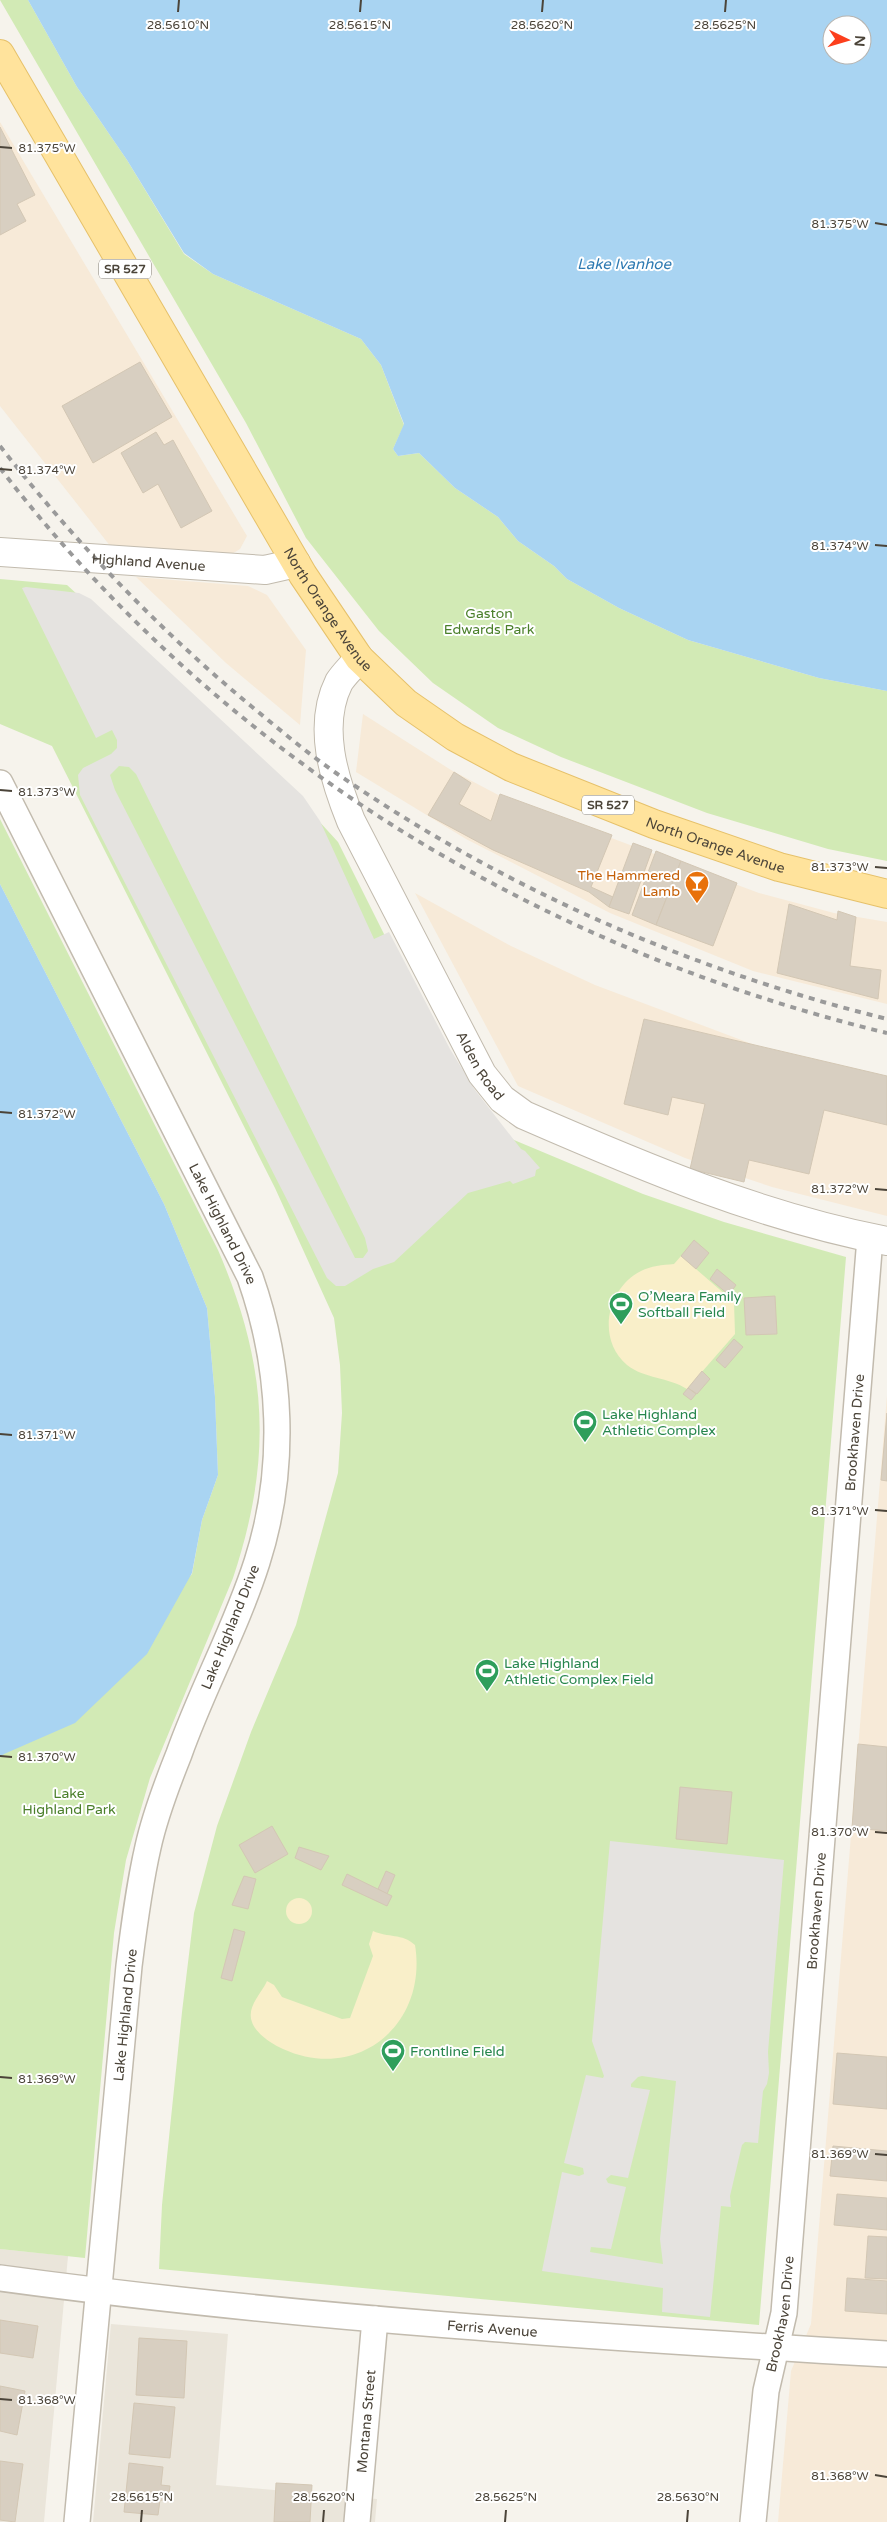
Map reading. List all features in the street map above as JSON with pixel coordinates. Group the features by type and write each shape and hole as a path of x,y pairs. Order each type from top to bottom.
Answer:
{"main road":[{"name":"North Orange Avenue","path":"0,54 296,564 359,658 406,703 455,737 511,767 654,824 779,867 887,894"}],"street":[{"name":"Highland Avenue","path":"0,552 265,570 296,564"},
{"name":"Alden Road","path":"359,658 340,680 334,695 329,720 330,746 339,790 351,821 482,1074 502,1099 524,1115 690,1185 878,1240"},
{"name":"Lake Highland Drive","path":"0,783 250,1276 264,1314 276,1392 276,1472 257,1562 179,1752 161,1803 145,1864 129,1966 77,2522"},
{"name":"Brookhaven Drive","path":"753,2522 766,2391 785,2303 878,1240"},
{"name":"Ferris Avenue","path":"0,2278 99,2292 375,2319 775,2348 887,2354"},
{"name":"Montana Street","path":"357,2522 375,2319"}],"shaded area":[{"path":"0,122 247,536 240,549 230,555 111,547 0,406"},
{"path":"136,577 248,586 267,595 306,650 300,725 226,663"},
{"path":"22,588 79,593 91,599 303,796 320,821 374,939 389,932 450,1049 475,1090 521,1149 540,1168 536,1170 535,1176 513,1184 510,1181 468,1193 394,1262 373,1269 345,1286 336,1286 327,1278 80,795 78,775 83,768 111,754 117,748 117,740 112,730 96,738","holes":["119,766 129,767 136,774 365,1238 368,1251 363,1258 355,1258 115,790 110,775"]},
{"path":"363,714 451,770 504,798 759,893 834,913 887,922 887,1004 753,971 610,913 466,839 356,772"},
{"path":"415,893 511,946 595,985 760,1047 887,1082 887,1216 772,1187 685,1158 518,1086"},
{"path":"887,1395 887,2522 778,2522 791,2371 811,2324"},
{"path":"610,1841 784,1860 768,2052 769,2073 767,2084 763,2091 758,2143 745,2142 742,2145 730,2196 731,2207 721,2206 710,2317 662,2312 663,2288 542,2271 562,2172 579,2176 584,2174 583,2168 564,2163 586,2075 603,2078 604,2076 592,2041","holes":["642,2076 676,2081 660,2239 663,2264 590,2252 591,2247 611,2249 626,2187 608,2183 606,2179 611,2175 628,2178 650,2090 631,2087 631,2084 638,2077"]},
{"path":"0,2249 68,2256 44,2522 0,2522"},
{"path":"111,2324 228,2334 216,2485 377,2499 375,2522 93,2522"}],"green space":[{"name":"Gaston Edwards Park","path":"0,0 28,0 77,87 127,160 184,254 213,274 361,339 381,365 404,425 393,449 398,456 419,453 455,488 498,517 518,541 554,566 567,579 619,608 688,640 819,678 887,691 887,861 828,849 707,813 561,757 498,728 433,683 379,631 306,538 246,423"},
{"name":"Lake Highland Athletic Complex","path":"0,579 67,585 285,784 338,842 459,1084 491,1127 514,1140 643,1194 724,1222 846,1257 759,2325 159,2269 162,2205 194,1913 217,1826 251,1732 296,1625 338,1473 342,1413 340,1365 334,1318 275,1188 52,746 0,724"},
{"name":"Lake Highland Park","path":"0,819 218,1250 235,1292 247,1333 255,1373 259,1412 259,1452 255,1492 246,1534 233,1578 150,1778 126,1860 114,1933 85,2258 0,2249 0,1757 192,1574 202,1520 218,1475 215,1397 207,1308 164,1204 0,884"}],"sand":[{"path":"681,1256 734,1302 735,1334 687,1389 672,1382 641,1373 627,1365 617,1354 611,1342 609,1328 613,1301 629,1279 649,1268 674,1264"},
{"path":"299,1898 308,1902 312,1911 308,1920 299,1924 290,1920 286,1911 290,1902"},
{"path":"373,1931 400,1937 415,1945 416,1974 410,1999 399,2022 382,2039 361,2052 337,2058 311,2058 279,2047 257,2031 252,2022 251,2011 255,2000 267,1981 274,1985 282,1997 342,2019 350,2018 373,1956 369,1944"}],"water":[{"name":"Lake Ivanhoe","path":"28,0 887,0 887,691 819,678 688,640 619,608 567,579 554,566 518,541 498,517 455,488 419,453 398,456 393,449 404,424 381,365 361,339 213,274 184,253 127,160 77,87"},
{"path":"0,884 164,1204 207,1308 215,1397 218,1475 202,1520 192,1573 147,1654 75,1723 0,1757"}],"building":[{"path":"0,127 35,195 17,204 26,221 0,235"},
{"path":"140,362 172,417 93,463 62,406"},
{"path":"156,432 164,445 173,440 212,511 181,528 158,484 143,493 121,453"},
{"path":"454,772 471,783 459,804 491,821 500,794 612,835 591,887 613,897 609,907 589,892 493,850 428,815"},
{"path":"633,843 652,850 629,914 609,907"},
{"path":"656,851 681,861 656,925 632,915"},
{"name":"The Hammered Lamb","path":"681,861 737,883 713,946 656,925"},
{"path":"789,904 837,920 838,911 856,917 850,966 881,970 878,999 777,973"},
{"path":"644,1019 887,1076 887,1125 824,1110 809,1174 749,1160 744,1182 690,1169 705,1104 672,1097 668,1115 624,1104"},
{"path":"694,1240 709,1253 696,1269 681,1256"},
{"path":"717,1269 736,1285 729,1295 710,1279"},
{"path":"775,1296 777,1334 746,1335 744,1298"},
{"path":"734,1339 743,1347 725,1368 716,1360"},
{"path":"702,1371 710,1379 697,1394 688,1388"},
{"path":"688,1388 696,1394 691,1400 683,1394"},
{"path":"887,1413 887,1481 881,1480"},
{"path":"858,1744 887,1747 887,1831 852,1828"},
{"path":"680,1787 732,1792 727,1844 676,1839"},
{"path":"272,1826 288,1854 255,1873 239,1845"},
{"path":"299,1847 329,1856 321,1870 295,1858"},
{"path":"386,1871 395,1875 387,1894 378,1889"},
{"path":"347,1874 392,1896 387,1906 342,1885"},
{"path":"244,1876 256,1879 248,1909 232,1905"},
{"path":"234,1929 245,1932 232,1981 221,1978"},
{"path":"837,2053 887,2057 887,2109 833,2104"},
{"path":"833,2146 887,2151 887,2181 830,2176"},
{"path":"837,2194 887,2198 887,2230 834,2225"},
{"path":"868,2236 887,2237 887,2279 865,2278"},
{"path":"847,2278 887,2281 887,2314 845,2311"},
{"path":"0,2320 38,2326 33,2358 0,2353"},
{"path":"139,2338 187,2341 184,2398 136,2395"},
{"path":"0,2386 25,2391 17,2435 0,2431"},
{"path":"134,2403 175,2407 170,2458 129,2454"},
{"path":"0,2461 23,2464 15,2522 0,2520"},
{"path":"129,2463 163,2467 161,2485 170,2486 168,2501 160,2500 158,2515 124,2512"},
{"path":"276,2483 312,2485 310,2522 274,2522"}],"railway":[{"path":"0,446 28,482 118,583 183,646 251,706 304,749 336,773 400,815 532,889 670,950 741,976 887,1019"},
{"path":"0,468 87,571 182,666 285,751 395,827 510,893 631,949 757,996 887,1033"}],"place":[{"name":"The Hammered Lamb","path":"697,904"},
{"name":"O’Meara Family Softball Field","path":"621,1325"},
{"name":"Lake Highland Athletic Complex","path":"585,1443"},
{"name":"Lake Highland Athletic Complex Field","path":"487,1692"},
{"name":"Frontline Field","path":"393,2072"}]}
